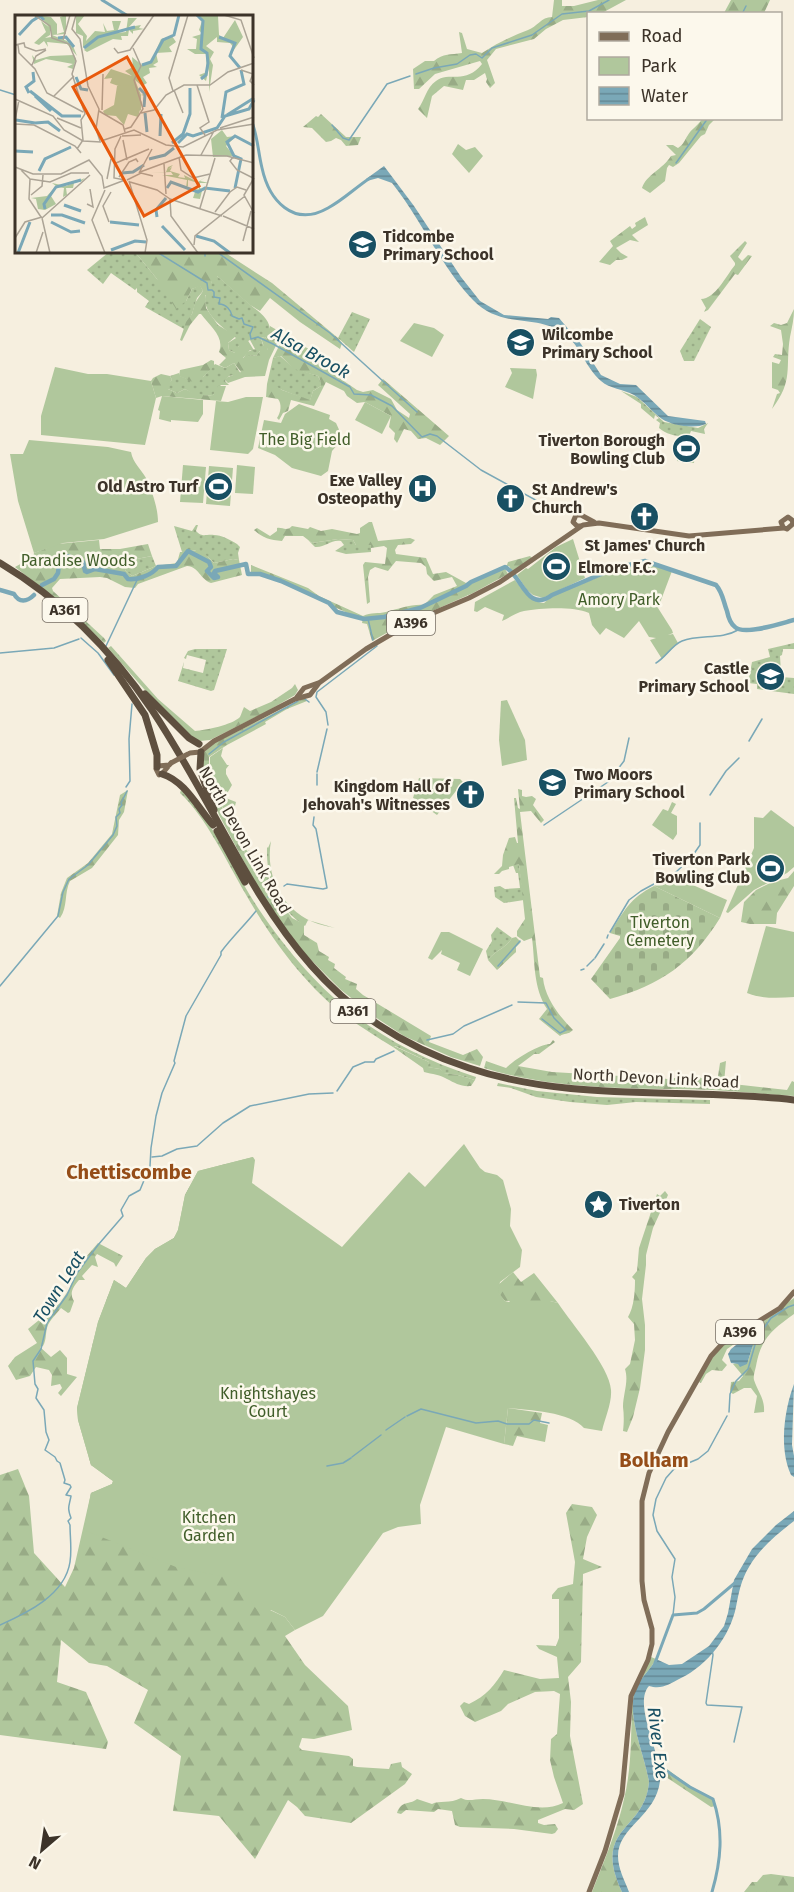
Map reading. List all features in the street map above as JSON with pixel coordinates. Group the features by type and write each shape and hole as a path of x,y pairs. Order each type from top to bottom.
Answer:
{"highway":[{"name":"North Devon Link Road","path":"0,563 63,609 96,639 121,668 163,727 273,919 315,971 342,997 371,1019 402,1039 439,1057 496,1076 548,1085 605,1090 747,1095 794,1102"},
{"name":"North Devon Link Road","path":"0,568 60,612 108,660 137,696 159,729 238,870 270,921 307,968 358,1016 418,1052 477,1075 535,1088 595,1094 794,1102"},
{"path":"108,660 145,715 157,755 157,767"},
{"path":"121,668 199,748 201,775 227,841"},
{"path":"162,774 171,777 186,792 213,825"}],"main road":[{"path":"570,533 575,516 579,515 584,518 582,526"},
{"name":"A396","path":"584,518 599,524 689,536 790,528 793,521 786,517 759,529"},
{"path":"782,520 784,528"},
{"name":"A396","path":"574,524 582,526 599,524"},
{"name":"A396","path":"199,748 304,693 308,695 310,689 319,682 386,636 469,598 509,576 582,526"},
{"path":"170,764 162,774 156,772 157,767 170,764 199,748"},
{"name":"A396","path":"589,1892 605,1851 622,1794 632,1691 648,1660 652,1644 652,1629 642,1587 642,1501 651,1468 706,1363 722,1344 780,1308 794,1292"}],"green space":[{"path":"554,0 562,0 562,6 574,6 598,0 626,0 604,12 587,12 587,17 563,20 534,39 496,49 487,60 495,83 490,88 486,82 485,73 474,80 466,80 463,90 444,86 432,96 427,118 418,109 430,87 436,81 441,78 470,74 482,64 480,61 435,74 419,89 414,89 413,69 425,61 434,61 444,55 462,53 459,32 462,33 467,49 482,53 552,17"},
{"path":"731,0 770,0 764,12 725,12"},
{"path":"321,114 346,137 361,137 358,145 346,146 336,138 326,142 312,128 303,127"},
{"path":"701,120 714,120 705,134 679,163 673,167 669,165 665,181 650,193 642,188 647,179 671,156 676,155 666,145 678,148"},
{"path":"458,144 466,150 475,147 483,156 469,173 452,154"},
{"path":"645,217 648,225 632,235 639,242 630,240 616,248 628,257 616,260 610,265 599,262 613,246 610,241 630,226 632,229 636,226 635,223"},
{"path":"745,241 747,243 738,257 742,261 748,255 752,256 704,312 706,308 701,299 711,295 720,286 735,265 730,256"},
{"path":"107,254 137,254 157,279 186,301 192,289 200,285 203,291 197,298 184,329 145,307 149,301 137,292 137,288 135,290 111,273 103,284 87,270"},
{"path":"137,254 227,254 272,283 338,338 342,343 340,349 270,298 260,311 217,276 213,276 209,295 205,295 206,308 218,325 236,336 228,343 229,350 235,353 240,342 247,339 255,352 250,350 243,358 256,356 260,351 268,349 264,347 261,338 265,337 270,341 270,326 282,333 269,360 265,376 245,377 228,383 225,380 228,377 241,372 234,363 225,368 219,365 226,358 219,352 220,341 201,314 190,325 182,341 180,340 186,322 203,291 200,286 192,289 186,301 176,309 157,279"},
{"path":"212,276 217,276 262,314 268,322 270,341 265,337 261,338 263,345 268,348 266,351 260,351 256,356 252,355 243,359 247,352 255,349 250,340 239,346 235,353 229,350 228,343 236,338 214,319 206,307 206,293"},
{"path":"794,309 786,382 772,409 777,394 780,393 772,388 772,362 779,364 781,360 773,357 775,354 782,355 783,344 781,330 770,326 774,323 781,325 787,323"},
{"path":"352,312 370,319 354,352 338,338"},
{"path":"700,319 711,327 694,361 684,361 680,351"},
{"path":"414,323 434,328 444,335 432,357 400,341"},
{"path":"281,342 293,342 312,350 318,360 330,367 332,373 357,390 363,392 373,390 391,399 397,410 409,418 410,414 378,385 383,379 449,436 440,445 426,438 418,439 411,431 404,429 397,443 394,439 395,433 389,427 391,416 365,402 357,403 344,391 326,382 314,406 291,400 288,411 283,413 279,420 277,418 280,403 278,399 266,397 267,384 273,384 282,390 310,400 313,391 321,386 318,376 294,369 281,356 273,358"},
{"path":"280,356 294,368 318,376 321,386 313,391 310,401 267,384 273,358"},
{"path":"211,360 214,361 214,366 199,381 193,382 179,376 180,370 203,365"},
{"path":"234,363 241,374 229,376 225,381 229,385 221,385 213,395 197,396 185,389 177,393 168,389 168,383 172,380 170,376 179,373 187,379 203,377 215,364 225,368"},
{"path":"55,367 88,374 107,374 151,381 156,398 145,445 41,435 41,416"},
{"path":"510,368 536,369 533,399 505,387 512,373"},
{"path":"161,374 170,376 172,380 168,384 168,389 177,393 185,389 198,394 213,395 218,386 226,386 221,401 162,396 156,398 151,381"},
{"path":"621,391 637,397 664,422 698,428 708,423 704,429 705,434 691,431 689,436 681,436 666,432 659,428 660,423 656,420 659,418 655,415 654,419 641,408 641,404"},
{"path":"162,396 203,400 203,414 198,422 171,420 171,422 159,419 160,411 158,410"},
{"path":"246,397 263,397 253,449 248,454 210,450 216,401 228,402"},
{"path":"365,402 391,416 382,434 355,420"},
{"name":"The Big Field","path":"299,404 330,415 329,419 336,423 341,434 339,443 332,451 328,471 321,476 292,468 275,455 258,448 264,420 281,423 285,414"},
{"path":"29,440 108,447 131,452 150,488 156,505 158,522 104,539 63,543 34,553 18,501 10,454 23,454"},
{"name":"Tiverton Borough Bowling Club","path":"696,440 694,463 677,461 675,455 678,441"},
{"path":"183,465 206,467 203,503 180,502"},
{"path":"237,465 255,467 253,494 235,493"},
{"name":"Old Astro Turf","path":"209,466 233,468 230,506 206,504"},
{"path":"372,522 378,541 410,538 415,540 411,544 398,545 395,550 396,554 426,558 433,574 446,572 466,583 507,565 508,562 530,556 532,558 512,571 509,566 506,566 508,574 372,641 367,624 362,623 363,618 281,580 251,573 251,565 308,588 319,596 363,616 424,605 434,595 457,586 452,577 434,581 421,563 396,561 388,571 375,567 370,570 368,577 370,602 367,604 363,565 365,562 385,564 387,548 384,546 371,548 371,545 356,545 353,540 338,539 312,543 303,536 285,536 282,541 278,541 264,537 254,530 257,528 270,536 277,531 277,528 286,529 292,526 308,529 310,527 321,531 332,529 357,534 360,533 360,528"},
{"path":"198,525 196,531 200,534 220,536 237,544 240,547 239,560 214,563 200,552 191,550 182,552 174,526 192,531"},
{"path":"338,539 353,540 356,545 371,545 371,552 346,554 335,551 344,545 341,541 315,547 308,540 312,543"},
{"path":"573,539 585,578 543,598 533,595 517,575 556,547"},
{"name":"Paradise Woods","path":"99,540 100,549 120,549 148,544 152,556 126,561 125,570 132,576 156,566 177,563 180,552 186,549 201,550 214,563 239,560 242,575 211,583 187,566 138,584 135,588 125,587 100,577 60,579 52,588 53,591 104,638 106,641 104,643 65,606 15,567 33,557 34,553 57,544"},
{"path":"152,556 156,566 132,576 125,570 126,561"},
{"name":"Amory Park","path":"646,562 672,571 658,608 672,630 673,633 668,635 673,634 678,643 662,659 650,640 656,638 649,637 639,621 624,638 606,628 600,635 592,625 589,613 574,609 548,608 524,611 502,621 504,615 485,607 477,612 474,611 475,602 515,580 531,598 544,603 552,596 626,566"},
{"path":"794,643 794,649 783,649 780,656 781,672 769,674 769,686 779,686 781,677 794,678 794,694 757,689 757,684 748,683 752,662 770,657 768,649"},
{"path":"111,646 158,699 195,731 236,720 240,717 244,707 250,711 271,702 295,684 298,690 295,695 266,712 210,740 200,741 194,739 158,705 108,648"},
{"path":"227,649 214,690 178,681 184,662 183,668 203,673 206,660 187,655 186,659 184,658 188,651"},
{"path":"304,698 307,701 287,709 209,757 209,773 215,794 218,795 229,824 253,864 259,869 267,868 276,896 292,918 304,924 304,935 317,943 319,951 329,957 328,960 335,964 334,968 346,977 345,979 357,984 356,989 363,995 431,1036 429,1042 463,1055 477,1049 483,1057 480,1066 451,1057 404,1036 341,990 303,952 265,901 219,815 203,772 204,752 210,745"},
{"path":"507,700 525,740 527,760 502,766 499,740 501,701"},
{"path":"223,748 221,756 229,765 226,774 232,785 225,797 215,794 210,767 210,757"},
{"path":"419,778 460,779 463,782 437,815 413,798"},
{"path":"518,789 522,790 522,796 532,796 536,799 533,805 544,820 541,823 531,811 520,812 540,977 543,978 554,1006 573,1030 560,1036 539,1019 547,1009 537,983 532,938 524,941 517,936 517,931 525,919 519,864 499,874 494,874 502,866 509,838 515,837 518,843 514,798 520,809"},
{"path":"128,790 124,812 119,820 118,835 92,868 70,881 60,918 57,916 61,893 67,878 88,863 112,834 120,795"},
{"path":"181,790 210,825 251,897 280,939 326,991 379,1032 408,1049 476,1077 475,1080 427,1067 429,1062 393,1047 352,1021 325,999 275,941 254,909 216,840 199,814 180,793"},
{"path":"218,795 236,802 232,818 240,831 247,851 251,850 251,855 259,869 241,846"},
{"path":"672,802 676,804 671,813 677,816 677,834 673,840 652,825 663,809 668,811"},
{"path":"771,810 794,827 794,867 754,890 728,913 726,912 754,848 754,817 763,818"},
{"path":"271,841 273,878 284,899 292,908 311,921 308,920 305,926 295,919 280,902 271,882 267,847"},
{"path":"519,864 524,900 504,903 495,897 494,887 520,888 518,873 513,865"},
{"path":"794,871 794,886 777,913 776,924 741,922 744,902 756,890 772,882 788,878"},
{"path":"670,875 727,900 720,918 654,886"},
{"name":"Tiverton Cemetery","path":"654,886 720,918 698,948 674,970 645,987 610,999 591,979 620,938 610,933 624,912 633,900"},
{"path":"766,926 794,932 794,997 764,997 747,993"},
{"path":"497,927 512,938 488,960 486,951 492,941 491,935"},
{"path":"441,932 449,932 483,949 470,976 457,970 460,963 441,954 442,950 432,960 428,958"},
{"path":"516,937 521,942 516,947 516,952 497,970 488,960"},
{"path":"553,1040 555,1042 539,1054 534,1054 518,1066 552,1072 638,1078 641,1074 667,1079 698,1075 714,1081 718,1076 720,1063 726,1061 724,1083 787,1090 792,1081 794,1082 794,1096 568,1085 484,1068 486,1061 506,1068 527,1053 550,1044"},
{"path":"394,1046 429,1062 428,1067 475,1080 471,1086 464,1086 442,1076 424,1072 423,1068"},
{"path":"498,1083 537,1091 597,1097 710,1100 710,1104 636,1102 607,1105 570,1102 536,1097 511,1088 497,1086"},
{"name":"Knightshayes Court","path":"464,1144 480,1168 503,1180 511,1209 510,1226 522,1250 520,1267 500,1282 498,1292 505,1301 509,1302 550,1301 558,1303 589,1345 609,1380 610,1400 602,1431 584,1428 560,1415 508,1408 504,1444 446,1427 420,1505 421,1524 398,1527 383,1533 323,1616 295,1630 285,1617 271,1610 261,1615 240,1587 225,1577 176,1567 84,1530 91,1493 112,1484 113,1481 91,1465 78,1420 77,1408 98,1322 114,1280 126,1288 146,1258 155,1249 174,1238 178,1230 185,1195 198,1171 253,1157 255,1160 252,1183 342,1247 409,1172 425,1187"},
{"name":"Kitchen Garden","path":"253,1157 245,1207 223,1565 270,1610 285,1617 295,1630 285,1636 305,1665 348,1706 352,1730 314,1739 302,1738 299,1747 302,1750 349,1756 353,1759 353,1766 357,1767 389,1769 391,1764 401,1762 402,1767 412,1774 405,1784 351,1823 305,1816 288,1800 255,1859 219,1816 173,1811 181,1756 134,1723 148,1690 107,1666 89,1663 61,1640 57,1682 86,1692 108,1742 106,1749 0,1735 0,1475 18,1469 29,1496 34,1553 65,1587 74,1568 91,1493 112,1484 113,1481 91,1465 78,1420 77,1408 98,1322 114,1280 126,1288 146,1258 155,1249 174,1238 178,1230 185,1195 198,1171"},
{"path":"665,1191 668,1195 653,1228 646,1255 642,1299 645,1350 640,1388 627,1432 623,1431 625,1369 630,1364 635,1340 634,1324 628,1317 632,1309 634,1294 635,1280 632,1277 637,1271 639,1248 657,1194 660,1196"},
{"path":"98,1243 123,1256 116,1267 114,1263 97,1254 95,1257 98,1267 92,1265 82,1276 85,1280 79,1280 75,1285 72,1290 74,1301 70,1312 61,1308 52,1318 43,1346 40,1347 51,1357 60,1350 67,1358 67,1374 77,1377 61,1396 58,1393 62,1388 60,1384 51,1386 52,1375 49,1370 36,1367 30,1376 16,1380 8,1366 15,1357 37,1343 28,1329 60,1303 70,1288 74,1271"},
{"path":"513,1272 521,1282 534,1273 558,1303 505,1301 497,1292 498,1285"},
{"path":"794,1298 794,1314 779,1325 764,1341 758,1356 754,1378 764,1412 754,1413 757,1396 751,1388 744,1388 733,1394 730,1392 731,1382 739,1381 743,1376 733,1364 748,1361 754,1342 749,1334 727,1349 722,1360 727,1365 722,1371 712,1370 706,1374 701,1383 699,1382 706,1365 721,1347"},
{"path":"508,1408 542,1413 540,1423 548,1425 545,1442 517,1436 513,1446 504,1444"},
{"path":"572,1504 592,1507 597,1515 587,1537 583,1559 602,1567 583,1574 581,1662 568,1677 571,1702 570,1736 583,1804 574,1810 565,1809 538,1820 538,1823 544,1825 555,1824 558,1829 552,1834 514,1829 460,1827 455,1825 452,1811 438,1809 434,1812 406,1810 401,1814 397,1813 403,1804 417,1799 432,1804 461,1798 483,1799 534,1807 563,1803 550,1760 551,1739 557,1734 560,1694 554,1691 535,1692 475,1722 465,1716 460,1706 464,1702 469,1704 485,1694 504,1670 540,1679 559,1678 557,1657 539,1649 536,1645 556,1646 559,1638 559,1599 552,1599 552,1595 558,1588 573,1584 575,1562 566,1513"},
{"path":"651,1657 656,1659 637,1686 633,1708 649,1782 639,1811 622,1831 616,1841 613,1854 614,1870 622,1892 592,1892 621,1811 630,1762 632,1700 637,1684"},
{"path":"658,1762 688,1785 713,1798 716,1806 711,1807 660,1773"},
{"path":"763,1875 794,1877 794,1892 744,1892 752,1882 757,1882"}],"water":[{"path":"384,166 480,301 504,315 559,318 581,344 601,375 620,384 636,385 668,416 705,421 706,424 690,426 667,421 634,395 608,386 591,370 570,339 554,328 507,318 484,309 473,300 451,273 392,183 378,178 367,181 366,179"},
{"path":"746,1337 754,1342 747,1364 740,1367 738,1364 731,1363 728,1354"},
{"path":"794,1384 792,1445 794,1477 787,1464 784,1430"},
{"path":"794,1511 794,1521 775,1536 753,1560 746,1572 729,1628 709,1657 691,1672 665,1686 649,1686 644,1705 660,1771 660,1781 652,1803 624,1837 620,1846 619,1866 629,1892 622,1892 614,1870 613,1854 616,1841 639,1811 649,1782 634,1720 634,1696 637,1686 656,1659 669,1665 682,1664 709,1646 724,1626 734,1580 752,1549"}],"waterway":[{"path":"102,0 126,15"},
{"path":"416,74 457,64 470,55 476,54 482,58 492,48 532,35 562,14 589,11 609,0"},
{"path":"743,12 746,6"},
{"path":"332,125 343,138 349,140 387,84 410,76"},
{"name":"Alsa Brook","path":"0,90 15,95"},
{"path":"676,163 707,120"},
{"path":"254,128 265,180 270,191 284,208 294,213 304,215 328,208 370,178"},
{"name":"Alsa Brook","path":"160,254 207,283 208,290 214,292 214,297 220,298 219,304 228,308 232,316 242,318 244,324 253,327 250,334 251,339 258,337 273,344 350,387 354,394 371,395 392,406 422,437 430,434 437,436 481,470 561,514"},
{"path":"220,254 330,333 417,412"},
{"path":"42,585 54,579 58,573 59,564 68,556 83,562 87,572 95,569 124,574 128,579 132,579 149,575 158,567 176,566 188,551 209,562 211,567 207,571 214,578 218,577 215,571 246,564 248,574 260,574 281,581 329,603 337,612 364,619 384,617 420,608 505,567 511,571 531,597 544,600 613,569 645,561 716,585 722,594 731,622 740,629 763,628 794,620"},
{"path":"106,646 138,578"},
{"path":"0,590 14,594 18,599 23,600 34,595"},
{"path":"368,619 373,640"},
{"path":"656,663 682,641 725,635 738,630"},
{"path":"81,638 98,653 114,675"},
{"path":"0,653 54,648 79,639"},
{"path":"328,725 326,712 316,697 317,692 377,646"},
{"path":"305,699 309,702"},
{"path":"209,754 224,742 298,701"},
{"path":"126,787 130,781 129,739 132,704"},
{"path":"749,741 762,719"},
{"path":"317,772 327,729"},
{"path":"544,825 608,782 624,761 629,738"},
{"path":"710,795 726,771 739,758"},
{"path":"317,774 317,785"},
{"path":"0,986 58,916 63,892 69,879 88,865 113,835 117,826 116,817 120,813 119,809 127,791"},
{"path":"284,886 287,884 327,888 316,829 313,825 314,817"},
{"path":"610,932 629,900 676,872 691,858 700,845 700,823"},
{"path":"268,897 271,894"},
{"name":"Town Leat","path":"0,1625 22,1615 53,1593 67,1574 71,1557 68,1521 71,1518 69,1509 71,1496 66,1495 71,1487 64,1483 60,1463 45,1450 49,1440 44,1410 36,1398 38,1389 35,1384 33,1361 41,1349 47,1323 67,1295 77,1273 123,1216 121,1210 129,1196 140,1190 150,1166 156,1116 162,1093 175,1063 186,1016 221,952 256,911"},
{"path":"498,966 520,941"},
{"path":"595,958 604,944"},
{"path":"587,966 594,959"},
{"path":"518,1002 546,1003 554,1018 566,1030 560,1033 542,1019"},
{"name":"Town Leat","path":"427,1040 453,1034 464,1026 512,1005"},
{"name":"Town Leat","path":"337,1091 353,1067 365,1062 374,1062 394,1051"},
{"name":"Town Leat","path":"152,1157 162,1156 177,1149 197,1146 223,1123 250,1106 309,1094 333,1093"},
{"path":"729,1412 730,1394 736,1381 748,1369 757,1338 771,1318 794,1305"},
{"path":"407,1416 421,1409 476,1423 498,1421 507,1424 529,1424 534,1420 549,1423"},
{"path":"673,1615 675,1597 672,1577 675,1559 657,1531 653,1515 656,1499 666,1478 674,1469 698,1459 708,1451 727,1416"},
{"path":"386,1430 405,1417"},
{"path":"352,1457 381,1435"},
{"path":"327,1466 343,1463 351,1458"},
{"path":"655,1663 673,1615 697,1613 736,1582"},
{"path":"712,1650 706,1703 707,1705 742,1707 734,1742"},
{"name":"River Exe","path":"655,1763 690,1787 713,1799 719,1823 720,1846 718,1869 712,1892"}],"place":[{"name":"Tidcombe Primary School","path":"362,245"},
{"name":"Wilcombe Primary School","path":"521,343"},
{"name":"Tiverton Borough Bowling Club","path":"686,449"},
{"name":"Old Astro Turf","path":"219,486"},
{"name":"Exe Valley Osteopathy","path":"423,489"},
{"name":"St Andrew's Church","path":"511,498"},
{"name":"St James' Church","path":"645,517"},
{"name":"Elmore F.C.","path":"557,567"},
{"name":"Castle Primary School","path":"770,677"},
{"name":"Two Moors Primary School","path":"553,783"},
{"name":"Kingdom Hall of Jehovah's Witnesses","path":"471,795"},
{"name":"Tiverton Park Bowling Club","path":"771,868"},
{"name":"Tiverton","path":"598,1204"}],"district":[{"name":"Chettiscombe","path":"129,1172"},
{"name":"Bolham","path":"654,1460"}]}
